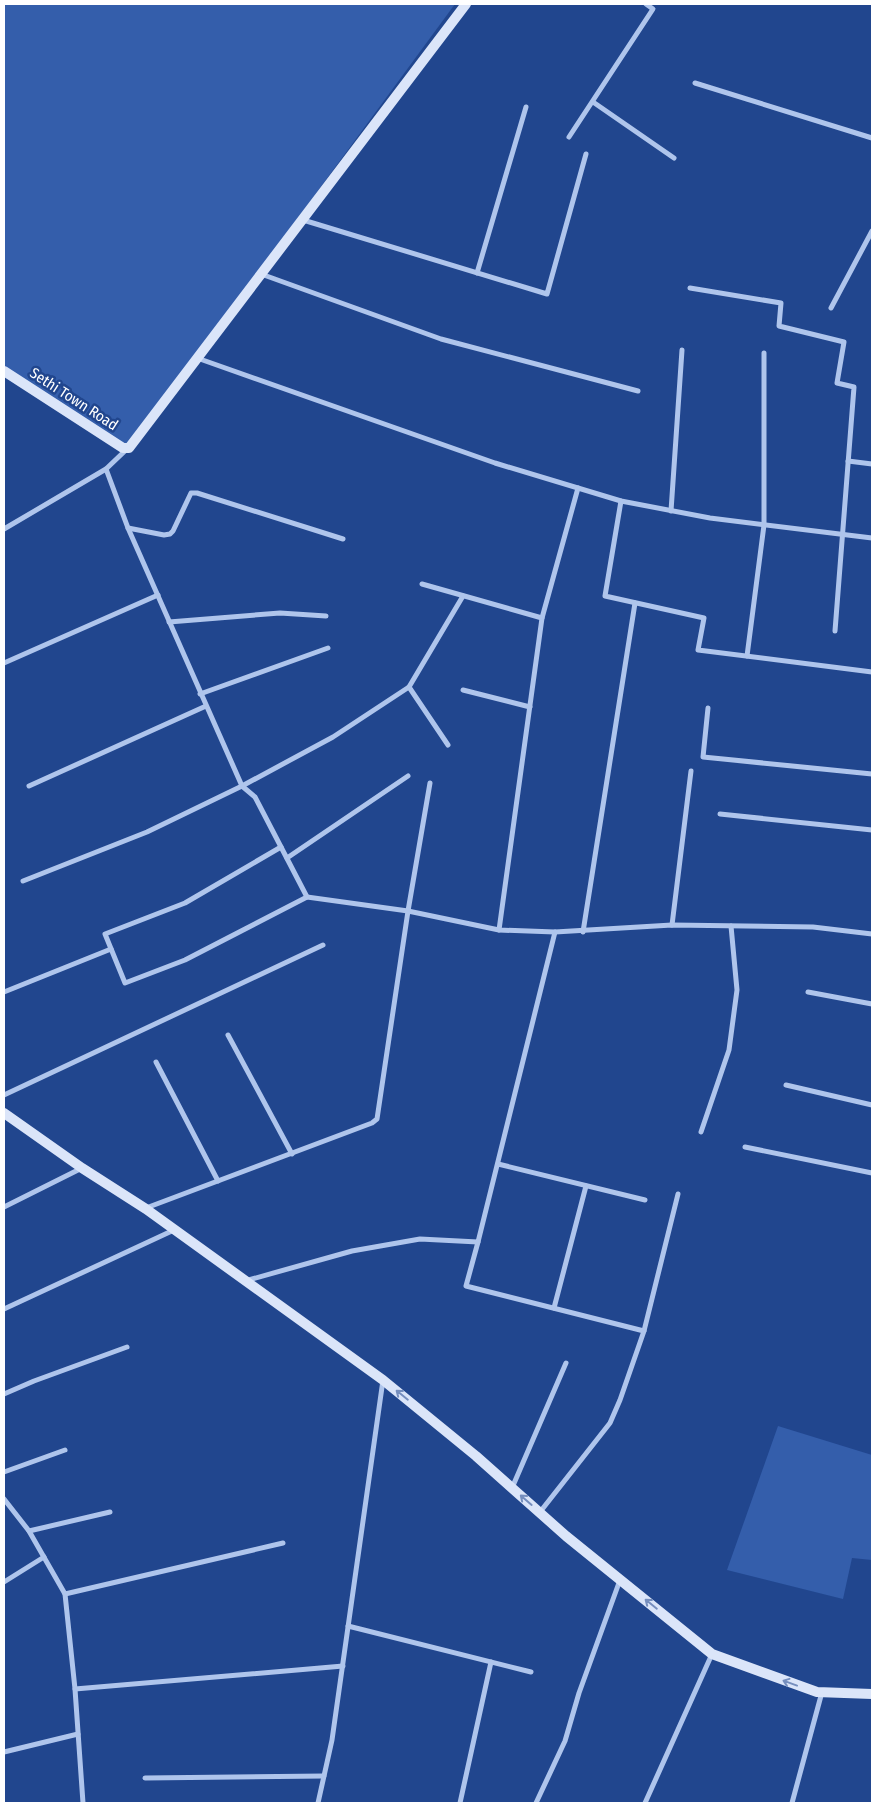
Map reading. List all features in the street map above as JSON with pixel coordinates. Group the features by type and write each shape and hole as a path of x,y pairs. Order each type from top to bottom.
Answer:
{"street":[{"path":"4,528 106,469 129,448 466,4"},
{"path":"569,137 653,9 646,4"},
{"path":"694,83 872,138"},
{"path":"593,102 674,158"},
{"path":"477,273 526,107"},
{"path":"302,220 547,294 586,154"},
{"path":"831,308 872,231"},
{"path":"261,274 441,339 638,391"},
{"path":"690,288 781,303 779,326 844,342 837,382 854,387 835,631"},
{"path":"671,511 682,350"},
{"path":"747,656 764,525 764,353"},
{"path":"197,358 495,463 621,501 710,518 872,538"},
{"name":"Sethi Town Road","path":"4,371 123,448 129,448"},
{"path":"848,462 872,464"},
{"path":"106,469 128,528 242,786 255,797 307,897"},
{"path":"499,930 542,618 578,488"},
{"path":"128,528 164,535 170,534 191,494 197,493 343,539"},
{"path":"621,501 605,596 704,618 698,650 872,672"},
{"path":"422,584 542,618"},
{"path":"4,663 158,595"},
{"path":"23,881 147,832 242,786 333,737 409,687 463,596"},
{"path":"584,932 635,603"},
{"path":"169,622 280,613 326,616"},
{"path":"200,694 328,648"},
{"path":"409,687 448,745"},
{"path":"463,690 530,707"},
{"path":"29,786 206,706"},
{"path":"708,708 703,757 872,774"},
{"path":"672,925 691,771"},
{"path":"286,858 408,776"},
{"path":"146,1209 372,1123 377,1119 408,910 430,783"},
{"path":"720,814 872,830"},
{"path":"281,847 185,903 106,934 125,983 185,960 307,897 408,910 499,930 584,932 672,925 813,927 872,934"},
{"path":"701,1132 729,1050 737,990 731,926"},
{"path":"555,932 466,1286 644,1331"},
{"path":"4,1095 323,945"},
{"path":"4,992 111,949"},
{"path":"808,992 872,1004"},
{"path":"228,1035 292,1154"},
{"path":"156,1062 218,1181"},
{"path":"786,1085 872,1105"},
{"path":"4,1113 82,1168 146,1209 383,1380 712,1654 817,1692 872,1694"},
{"path":"745,1147 872,1173"},
{"path":"498,1164 645,1200"},
{"path":"4,1208 82,1168"},
{"path":"554,1308 586,1186"},
{"path":"540,1512 610,1423 620,1400 644,1331 678,1194"},
{"path":"4,1309 174,1230"},
{"path":"245,1281 352,1251 420,1239 478,1242"},
{"path":"4,1394 126,1347"},
{"path":"512,1488 566,1363"},
{"path":"318,1803 332,1740 383,1380"},
{"path":"4,1472 65,1450"},
{"path":"4,1499 29,1531 65,1594 75,1689 83,1803"},
{"path":"29,1531 110,1512"},
{"path":"65,1594 283,1543"},
{"path":"4,1582 44,1556"},
{"path":"536,1803 565,1741 579,1693 620,1579"},
{"path":"348,1626 531,1672"},
{"path":"645,1803 712,1654"},
{"path":"460,1803 491,1662"},
{"path":"75,1689 343,1666"},
{"path":"792,1803 822,1692"},
{"path":"4,1752 78,1734"},
{"path":"145,1778 324,1776"}],"shaded area":[{"path":"4,4 455,4 129,448 4,368"},
{"path":"778,1426 872,1455 872,1560 852,1558 843,1599 727,1570"}]}
